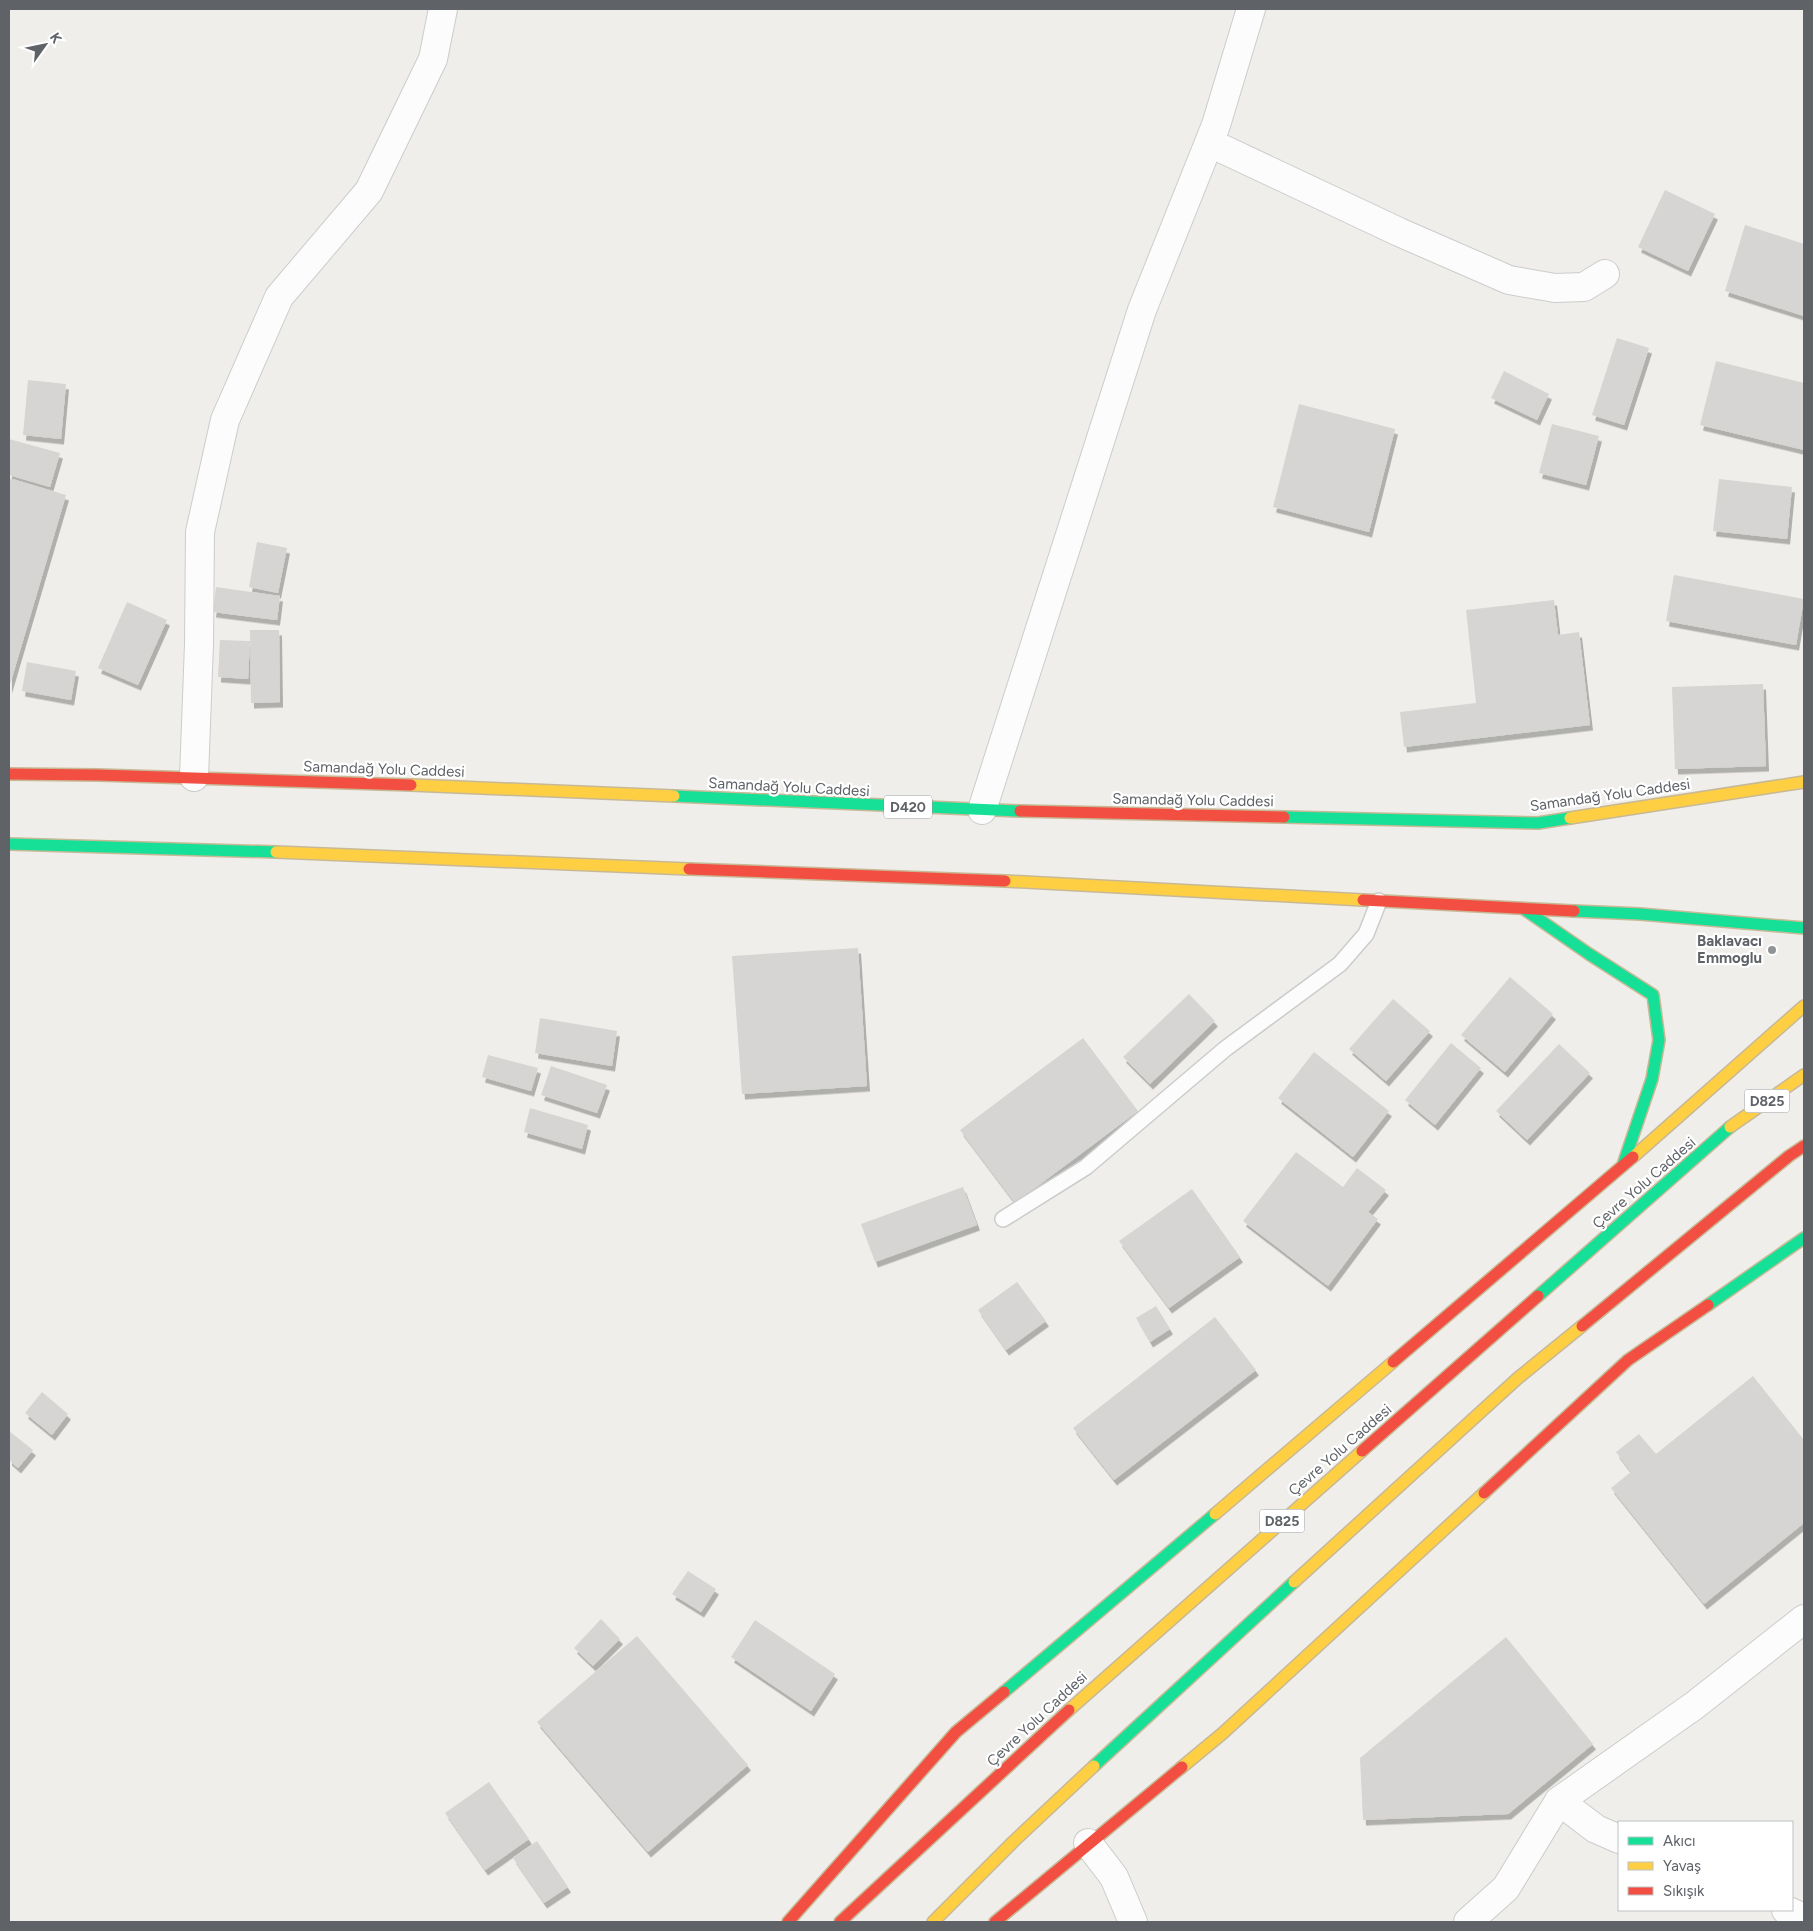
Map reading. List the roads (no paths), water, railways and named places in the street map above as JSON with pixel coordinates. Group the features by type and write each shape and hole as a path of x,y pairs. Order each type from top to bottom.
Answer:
{"highway":[{"name":"Samandağ Yolu Caddesi","path":"9,774 194,777 453,786 982,810 1538,823 1804,782"},
{"path":"9,844 140,847 976,880 1640,914 1804,928"},
{"path":"1524,909 1653,995 1659,1040 1652,1079 1622,1166"},
{"path":"788,1922 956,1732 1140,1578 1622,1166 1804,1006"},
{"name":"Çevre Yolu Caddesi","path":"840,1922 1105,1677 1730,1128 1804,1075"},
{"path":"933,1922 1014,1841 1141,1722 1518,1378 1789,1156 1804,1146"},
{"path":"995,1922 1223,1733 1628,1360 1804,1238"}],"street":[{"path":"194,777 199,644 200,532 225,420 279,297 369,192 433,59 443,9"},
{"path":"982,810 1142,310 1210,143 1251,9"},
{"path":"1210,143 1399,232 1509,280 1555,288 1584,287 1605,274"},
{"path":"1468,1922 1506,1888 1559,1801 1694,1705 1804,1619"},
{"path":"1559,1801 1596,1829 1618,1839"},
{"path":"1088,1843 1114,1877 1132,1922"},
{"path":"1788,1911 1804,1918"}],"lane":[{"path":"1003,1220 1086,1167 1225,1049 1340,964 1366,934 1379,901"}],"place":[{"name":"Baklavacı Emmoglu","path":"1772,950"}]}
